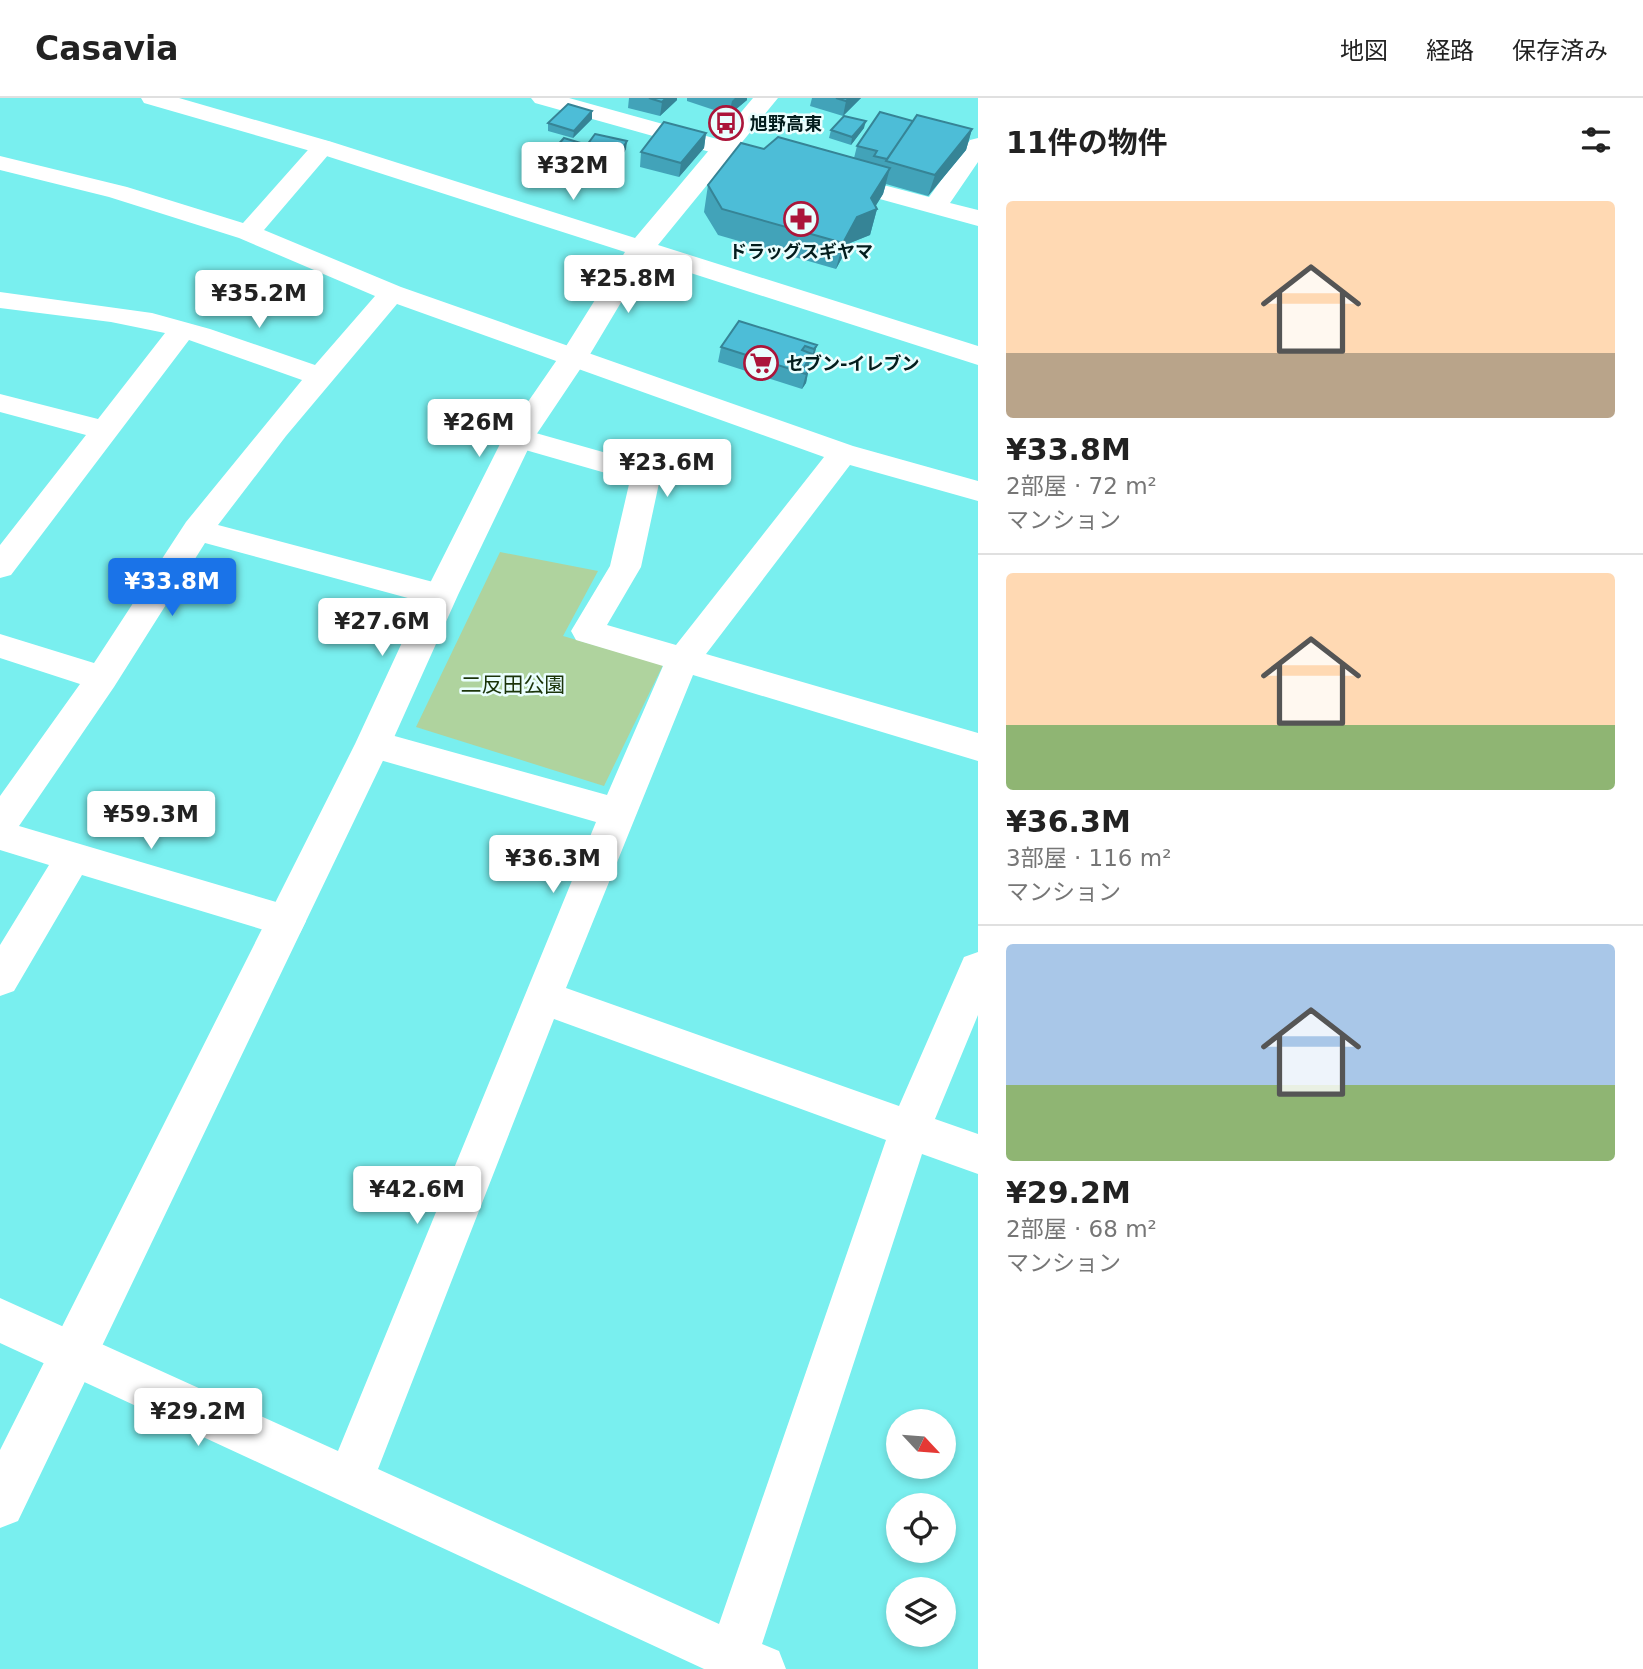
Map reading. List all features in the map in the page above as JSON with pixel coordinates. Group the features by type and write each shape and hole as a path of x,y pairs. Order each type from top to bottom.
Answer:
{"street":[{"path":"153,98 978,332"},
{"path":"222,98 452,166 646,240 978,356"},
{"path":"543,98 590,104 722,148 787,166"},
{"path":"0,1503 373,744 441,595 518,438 575,356 646,240 766,98"},
{"path":"935,206 978,145"},
{"path":"248,233 323,147"},
{"path":"0,163 118,192 248,233 392,293 843,453 978,491"},
{"path":"811,173 978,219"},
{"path":"0,824 102,678 197,530 392,293"},
{"path":"0,300 41,308 127,316 182,330 321,377"},
{"path":"0,566 182,330"},
{"path":"0,403 106,431"},
{"path":"518,438 646,474 625,567 587,631 978,747"},
{"path":"350,1479 617,813 683,659 843,453"},
{"path":"197,530 441,595"},
{"path":"0,646 102,678"},
{"path":"373,744 617,813"},
{"path":"0,835 286,921"},
{"path":"0,979 73,858"},
{"path":"0,1320 350,1479 741,1665 910,1129 978,969"},
{"path":"544,998 978,1154"}],"green space":[{"name":"二反田公園","path":"500,552 598,571 563,636 663,665 604,786 416,727"}],"building":[{"path":"649,98 666,98 662,102"},
{"path":"568,104 592,111 574,131 548,123"},
{"path":"880,112 913,121 887,159 874,156 877,151 857,146"},
{"path":"917,115 972,129 935,175 886,161"},
{"path":"844,116 866,121 852,137 831,130"},
{"path":"664,122 706,133 681,163 641,152"},
{"path":"595,134 627,141 619,155 587,145"},
{"path":"778,137 890,168 871,198 877,209 857,217 843,243 722,209 708,185 741,143 764,149"},
{"path":"564,138 614,153 597,172 547,157"},
{"path":"739,321 817,345 814,349 805,346 802,350 812,354 804,367 809,368 806,374 721,347"}],"place":[{"name":"旭野高東","path":"726,123"},
{"name":"ドラッグスギヤマ","path":"801,219"},
{"name":"セブン-イレブン","path":"761,363"}]}
